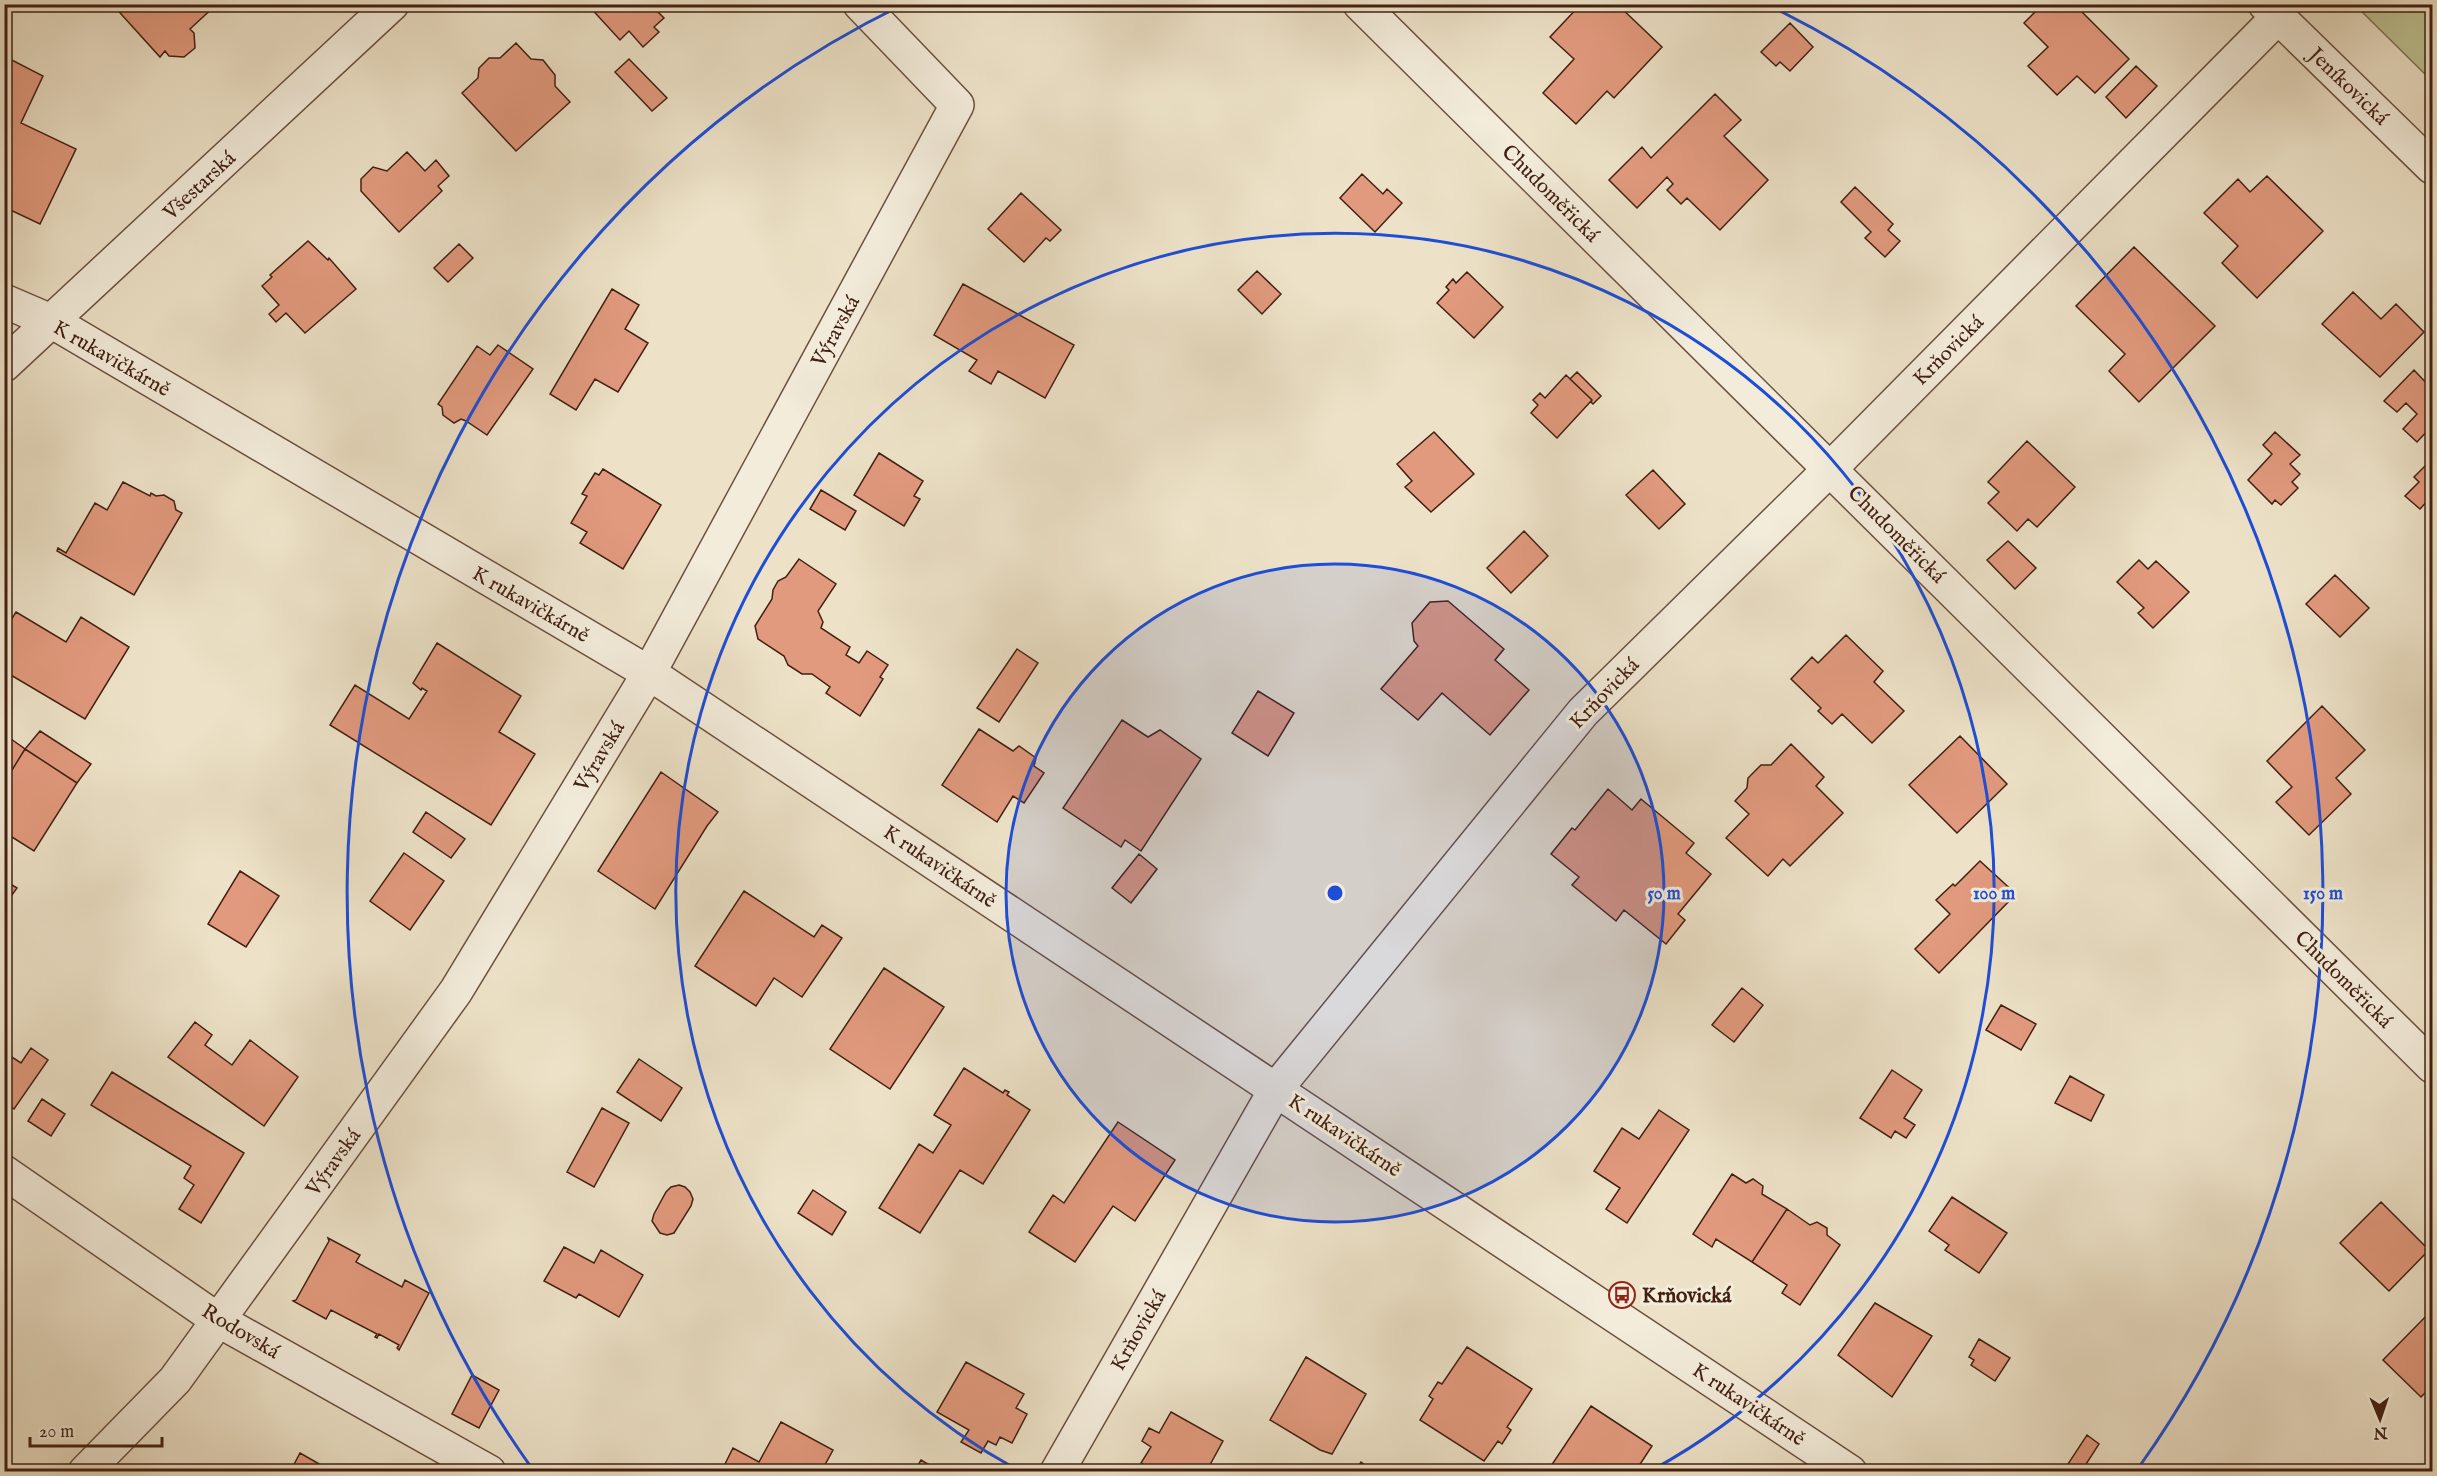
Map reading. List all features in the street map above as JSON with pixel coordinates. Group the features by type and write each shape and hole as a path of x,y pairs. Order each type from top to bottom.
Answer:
{"street":[{"name":"Všestarská","path":"4,365 53,322 392,4"},
{"name":"Výravská","path":"85,1472 175,1380 456,992 649,673 957,105 860,4"},
{"name":"Chudoměřická","path":"1360,4 2433,1066"},
{"name":"Krňovická","path":"1057,1472 1276,1089 1583,712 1831,468 2272,10"},
{"name":"Jeníkovická","path":"2272,10 2433,167"},
{"name":"K rukavičkárně","path":"4,301 53,322 649,673 1850,1472"},
{"name":"Rodovská","path":"4,1172 218,1320 489,1472"}],"green space":[{"path":"2355,5 2432,5 2432,81"}],"building":[{"path":"112,4 217,4 190,29 194,33 195,48 184,57 169,56 165,51 160,57"},
{"path":"587,4 658,4 654,8 664,18 654,27 659,32 643,47 629,31 620,40"},
{"path":"1581,4 1617,4 1662,47 1614,98 1607,91 1576,124 1543,93 1574,59 1550,37"},
{"path":"2043,4 2074,4 2129,59 2095,93 2077,76 2057,95 2028,66 2048,47 2024,23"},
{"path":"1790,23 1813,47 1790,71 1780,62 1776,66 1761,52"},
{"path":"516,43 531,59 543,60 555,75 555,86 570,102 516,151 462,93 478,78 479,68 489,58 500,58"},
{"path":"4,56 43,76 21,123 76,149 40,224 4,207"},
{"path":"629,59 667,98 652,111 615,72"},
{"path":"2136,66 2157,86 2126,118 2106,97"},
{"path":"1715,94 1741,120 1724,136 1768,180 1720,230 1687,198 1681,204 1667,190 1673,184 1667,177 1637,208 1609,180 1642,147 1651,158"},
{"path":"407,152 425,171 436,160 449,176 438,186 442,191 399,232 361,191 361,179 373,167 387,171"},
{"path":"1362,174 1383,194 1387,189 1402,203 1375,232 1340,198"},
{"path":"2267,176 2323,231 2257,298 2222,263 2238,246 2204,213 2238,179 2250,192"},
{"path":"1855,187 1893,224 1888,230 1900,241 1885,257 1865,238 1871,232 1841,202"},
{"path":"1021,193 1061,230 1050,241 1046,238 1024,262 988,229"},
{"path":"308,241 328,260 329,258 356,289 305,333 286,313 276,322 269,314 279,305 262,286 272,277 270,275"},
{"path":"459,244 473,258 448,282 434,268"},
{"path":"2134,247 2215,326 2139,402 2109,371 2125,354 2076,306"},
{"path":"1257,271 1281,294 1262,314 1238,290"},
{"path":"1467,272 1503,307 1474,338 1437,303 1449,290 1446,287 1453,279 1456,283"},
{"path":"963,284 1074,345 1045,398 998,371 991,384 969,371 977,360 934,335"},
{"path":"612,289 639,305 625,329 648,343 618,392 595,379 576,410 550,394"},
{"path":"2353,292 2381,319 2396,304 2424,332 2380,377 2322,324"},
{"path":"498,345 533,369 487,435 461,419 454,423 443,415 442,407 438,404 477,346 490,355"},
{"path":"2414,370 2432,389 2432,426 2417,442 2403,429 2417,414 2406,403 2397,412 2384,401"},
{"path":"1577,372 1601,396 1593,404 1592,400 1570,379"},
{"path":"1566,375 1592,400 1557,438 1531,413 1538,405 1533,400 1540,393 1545,398"},
{"path":"1434,432 1474,474 1431,512 1405,487 1412,481 1397,464"},
{"path":"2275,432 2300,455 2290,464 2300,474 2292,482 2298,488 2281,505 2275,500 2272,504 2248,480 2272,454 2263,445"},
{"path":"2027,441 2075,487 2037,527 2028,519 2017,531 1988,503 1999,492 1988,482"},
{"path":"879,453 923,481 914,496 920,499 904,526 854,495"},
{"path":"2426,465 2432,472 2432,496 2420,509 2405,496 2419,482 2414,477"},
{"path":"603,469 661,505 623,569 580,543 587,532 571,523 587,496 582,494 595,473 599,475"},
{"path":"1653,470 1685,504 1659,529 1626,495"},
{"path":"123,482 150,496 151,493 156,496 164,495 174,501 176,510 182,513 134,595 57,551 58,548 66,553 95,503 107,510"},
{"path":"821,490 856,511 845,530 810,509"},
{"path":"1524,531 1548,556 1511,593 1487,568"},
{"path":"2008,541 2036,568 2015,589 1987,560"},
{"path":"799,559 836,584 818,611 823,622 821,628 850,647 846,655 859,663 867,651 888,665 880,677 883,679 860,716 826,693 830,687 812,674 802,674 788,665 784,656 758,639 755,626 772,599 773,590 778,581 786,577"},
{"path":"2139,560 2148,569 2156,561 2189,592 2153,628 2138,613 2144,608 2117,582"},
{"path":"2335,575 2369,608 2340,637 2306,604"},
{"path":"1448,601 1504,649 1495,660 1529,690 1490,735 1442,693 1418,720 1381,689 1418,646 1414,641 1412,623 1430,602"},
{"path":"16,612 66,642 81,617 129,647 85,719 4,671 4,631"},
{"path":"1846,635 1883,671 1874,682 1904,711 1872,743 1842,714 1832,724 1818,711 1821,708 1791,679 1812,657 1818,663"},
{"path":"437,643 521,696 499,732 535,754 491,825 330,725 355,685 409,719 427,691 422,688 421,690 413,683"},
{"path":"1017,649 1038,663 999,722 977,708"},
{"path":"1258,691 1294,713 1268,756 1232,733"},
{"path":"2322,706 2365,750 2336,778 2351,794 2309,835 2276,802 2292,787 2267,761"},
{"path":"1122,720 1148,737 1160,730 1201,759 1141,851 1125,840 1121,847 1063,808"},
{"path":"979,729 1013,751 1019,746 1036,758 1034,766 1044,773 1024,803 1013,796 997,822 942,785"},
{"path":"40,731 91,764 77,783 25,749"},
{"path":"1960,736 2007,784 1957,833 1909,785"},
{"path":"11,739 25,749 4,783 4,749"},
{"path":"1791,744 1824,777 1816,786 1843,813 1790,866 1783,859 1768,876 1726,838 1749,814 1735,801 1747,788 1748,778 1761,765 1771,765"},
{"path":"25,749 77,783 34,851 4,832 4,783"},
{"path":"661,772 718,812 655,909 598,871"},
{"path":"1608,789 1632,810 1641,799 1694,843 1686,853 1711,874 1678,914 1685,920 1666,944 1624,910 1616,921 1572,885 1579,877 1551,854 1572,828 1575,830"},
{"path":"426,812 465,839 451,858 413,832"},
{"path":"404,853 444,881 410,930 370,901"},
{"path":"1139,854 1157,869 1131,903 1112,888"},
{"path":"1980,861 2016,894 1939,973 1915,949 1950,914 1936,900 1953,884 1955,886"},
{"path":"240,871 279,896 246,947 208,924"},
{"path":"4,880 17,888 4,906"},
{"path":"744,891 814,937 822,925 842,938 802,997 774,978 756,1006 695,966"},
{"path":"884,968 944,1007 890,1089 830,1049"},
{"path":"1742,988 1763,1005 1734,1042 1712,1025"},
{"path":"2001,1005 2036,1024 2021,1050 1986,1030"},
{"path":"195,1022 212,1035 205,1045 232,1065 250,1040 298,1077 264,1126 168,1057"},
{"path":"31,1048 48,1060 14,1109 4,1102 4,1052 21,1063"},
{"path":"639,1059 682,1088 661,1121 617,1092"},
{"path":"964,1068 1003,1093 1005,1090 1009,1092 1007,1095 1030,1110 983,1184 960,1170 920,1233 879,1208 919,1144 933,1153 951,1125 934,1115"},
{"path":"1892,1070 1922,1090 1904,1118 1915,1125 1906,1138 1895,1131 1891,1138 1860,1118"},
{"path":"112,1072 244,1153 201,1223 179,1209 194,1185 184,1178 191,1166 91,1105"},
{"path":"2070,1076 2104,1095 2091,1121 2055,1103"},
{"path":"42,1099 65,1114 51,1136 28,1121"},
{"path":"602,1108 629,1123 594,1187 567,1172"},
{"path":"1659,1110 1689,1130 1627,1223 1606,1209 1620,1188 1594,1171 1622,1128 1639,1139"},
{"path":"1118,1122 1175,1160 1135,1221 1113,1206 1075,1262 1029,1232 1053,1195 1064,1203"},
{"path":"1732,1174 1746,1183 1753,1179 1763,1186 1762,1194 1787,1209 1752,1262 1716,1239 1712,1247 1693,1234"},
{"path":"679,1185 690,1192 693,1199 691,1206 674,1233 667,1235 660,1233 652,1221 654,1214 666,1192 671,1187"},
{"path":"813,1190 846,1212 832,1235 798,1213"},
{"path":"1952,1197 2007,1233 1979,1273 1945,1250 1949,1245 1929,1231"},
{"path":"2381,1202 2429,1250 2389,1291 2340,1243"},
{"path":"1787,1209 1810,1225 1817,1222 1827,1228 1827,1235 1840,1245 1800,1305 1782,1293 1787,1285 1752,1262"},
{"path":"328,1238 360,1255 356,1262 402,1287 405,1280 429,1293 399,1350 397,1348 399,1345 379,1334 377,1338 375,1337 377,1334 331,1310 326,1319 293,1301 296,1300 329,1241"},
{"path":"564,1247 594,1263 601,1250 643,1275 619,1317 579,1294 576,1298 544,1281"},
{"path":"1875,1303 1932,1336 1892,1397 1838,1355"},
{"path":"2432,1310 2432,1386 2421,1397 2383,1360"},
{"path":"1979,1339 2010,1358 1995,1381 1971,1365 1974,1360 1969,1357"},
{"path":"1467,1347 1532,1389 1507,1427 1511,1430 1502,1444 1498,1441 1484,1461 1420,1420 1433,1399 1429,1396 1438,1382 1442,1384"},
{"path":"1306,1357 1366,1394 1332,1454 1320,1450 1270,1420"},
{"path":"966,1362 1024,1394 1016,1408 1027,1414 1012,1443 1000,1437 996,1445 988,1441 981,1453 961,1442 969,1430 937,1412"},
{"path":"472,1375 499,1390 479,1428 452,1414"},
{"path":"1591,1406 1652,1446 1635,1472 1547,1472"},
{"path":"1171,1412 1223,1441 1206,1472 1145,1472 1148,1467 1141,1463 1151,1447 1142,1441 1149,1428 1159,1433"},
{"path":"781,1422 833,1450 821,1472 721,1472 733,1448 759,1462"},
{"path":"2087,1435 2099,1444 2081,1472 2072,1472 2066,1467"},
{"path":"300,1453 328,1469 326,1472 290,1472"},
{"path":"921,1460 941,1472 914,1472"},
{"path":"1361,1462 1375,1472 1354,1472"}],"place":[{"name":"Krňovická","path":"1622,1295"}]}
